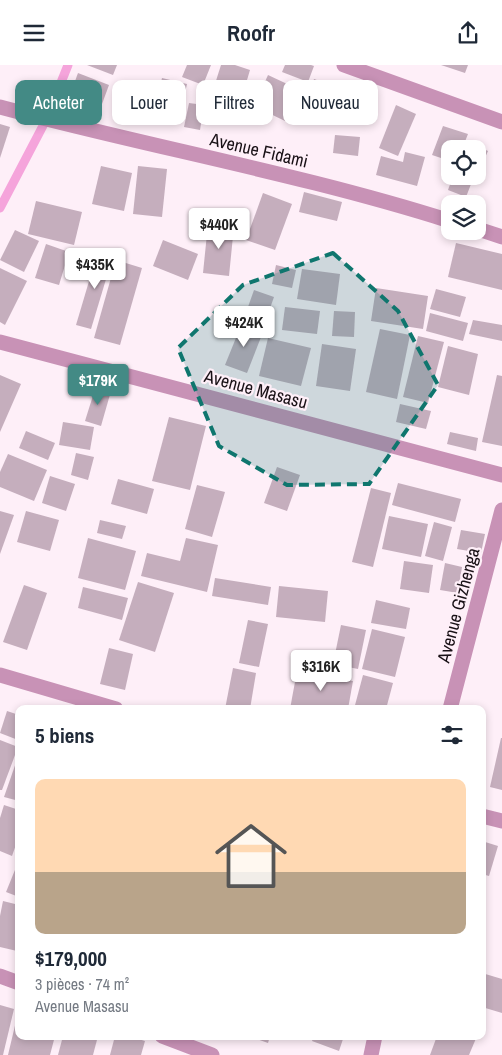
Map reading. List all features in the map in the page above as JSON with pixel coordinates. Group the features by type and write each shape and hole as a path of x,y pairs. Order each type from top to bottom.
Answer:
{"street":[{"path":"344,65 502,122"},
{"name":"Avenue Fidami","path":"0,107 46,120 305,180 441,218"},
{"path":"486,232 502,237"},
{"name":"Avenue Masasu","path":"0,342 502,475"},
{"name":"Avenue Gizhenga","path":"451,705 502,510"},
{"path":"0,675 102,705"},
{"path":"486,817 502,821"},
{"path":"0,976 15,982"},
{"path":"173,1040 212,1055"},
{"path":"371,1055 374,1040"}],"highlighted area":[{"path":"333,253 398,311 438,385 369,484 287,485 219,446 178,348 243,285"}],"building":[{"path":"87,65 117,65 113,75"},
{"path":"187,65 211,65 205,80 196,80 196,82 182,77"},
{"path":"221,65 235,65 250,70 247,80 216,80"},
{"path":"285,65 314,66 309,80 303,80 282,72"},
{"path":"441,65 468,65 465,73"},
{"path":"78,73 96,80 75,80"},
{"path":"268,75 283,82 283,120 273,115 273,80 266,80"},
{"path":"102,82 109,85 102,104"},
{"path":"189,103 196,104 196,125 201,125 200,130 184,127 186,125"},
{"path":"396,105 416,114 398,156 379,148"},
{"path":"0,124 10,127 0,158"},
{"path":"443,126 468,134 466,140 441,140 441,158 432,155"},
{"path":"335,135 360,137 358,156 333,153"},
{"path":"405,152 425,157 417,186 376,175 381,156 403,162"},
{"path":"101,166 132,173 124,211 92,204"},
{"path":"138,166 167,169 162,217 133,214"},
{"path":"450,185 471,185 467,195 461,195 448,190"},
{"path":"304,192 342,202 337,221 299,212"},
{"path":"263,193 292,204 275,250 246,240"},
{"path":"36,201 82,212 74,245 28,234"},
{"path":"208,224 234,226 229,276 203,273"},
{"path":"15,230 39,241 24,272 0,260"},
{"path":"163,240 198,254 188,280 153,266"},
{"path":"456,243 502,254 502,290 448,277"},
{"path":"46,244 69,252 59,285 35,278"},
{"path":"98,251 113,256 91,329 76,325"},
{"path":"116,260 142,268 120,345 94,338"},
{"path":"276,265 296,270 292,288 272,284"},
{"path":"0,268 27,281 5,325 0,322"},
{"path":"302,269 340,274 336,305 297,299"},
{"path":"376,288 428,296 423,329 371,321"},
{"path":"436,289 466,297 460,317 430,309"},
{"path":"254,290 274,297 263,328 243,321"},
{"path":"285,307 320,311 317,334 282,330"},
{"path":"334,311 355,312 354,337 332,336"},
{"path":"430,313 468,323 463,341 426,331"},
{"path":"473,320 502,325 502,341 469,334"},
{"path":"242,323 263,332 247,373 225,365"},
{"path":"380,329 410,335 397,399 366,392"},
{"path":"418,336 444,342 428,403 403,397"},
{"path":"268,338 311,348 301,386 259,376"},
{"path":"322,344 356,349 350,391 316,386"},
{"path":"448,346 478,354 469,395 438,387"},
{"path":"0,375 21,384 0,432"},
{"path":"497,375 502,376 502,446 482,442"},
{"path":"96,386 111,391 101,426 85,421"},
{"path":"400,404 431,411 426,429 396,422"},
{"path":"169,417 206,426 190,490 152,481"},
{"path":"63,422 94,427 90,450 59,445"},
{"path":"26,431 55,443 48,460 19,448"},
{"path":"450,432 478,438 476,451 447,444"},
{"path":"76,453 94,457 88,480 71,475"},
{"path":"8,454 47,470 34,501 0,487 0,472"},
{"path":"277,467 300,475 287,511 264,503"},
{"path":"50,476 75,484 66,511 42,503"},
{"path":"118,479 154,489 147,514 111,504"},
{"path":"398,483 461,499 455,522 392,505"},
{"path":"197,485 225,492 212,537 185,529"},
{"path":"371,488 391,493 373,567 352,562"},
{"path":"0,511 14,515 0,554"},
{"path":"26,511 59,520 50,551 17,542"},
{"path":"389,516 428,524 421,557 382,549"},
{"path":"100,520 126,526 122,539 97,533"},
{"path":"434,522 452,527 443,561 425,556"},
{"path":"461,530 485,534 481,553 457,549"},
{"path":"88,538 136,551 125,590 78,578"},
{"path":"186,538 218,545 207,592 141,576 147,553 180,561"},
{"path":"404,561 433,565 429,593 400,589"},
{"path":"445,563 462,567 458,593 440,590"},
{"path":"215,578 271,587 268,605 212,596"},
{"path":"138,582 174,593 155,652 119,640"},
{"path":"24,585 47,593 27,650 3,642"},
{"path":"279,586 328,591 325,622 276,617"},
{"path":"83,587 128,598 122,620 78,608"},
{"path":"376,600 410,608 406,629 371,623"},
{"path":"248,620 268,624 259,667 239,663"},
{"path":"341,625 366,630 358,669 333,664"},
{"path":"372,629 405,637 395,677 362,669"},
{"path":"109,648 133,654 125,690 100,684"},
{"path":"233,668 256,673 251,705 226,705"},
{"path":"297,671 353,681 349,705 291,705"},
{"path":"363,675 393,683 387,705 355,705"},
{"path":"7,711 15,714 15,739 0,733"},
{"path":"502,738 502,790 490,787"},
{"path":"0,740 15,746 15,755 2,790 0,790"},
{"path":"15,765 15,800 4,797"},
{"path":"4,805 15,809 15,847 12,856 0,851 0,818"},
{"path":"486,842 498,846 489,876 486,875"},
{"path":"15,870 15,895 6,892"},
{"path":"3,901 15,904 15,951 0,947 0,916"},
{"path":"486,974 502,979 502,1013 486,1008"},
{"path":"0,1005 14,1009 3,1055 0,1055"},
{"path":"15,1026 15,1040 54,1040 50,1055 8,1055"},
{"path":"62,1040 97,1040 93,1055 58,1055"},
{"path":"114,1040 145,1041 141,1055 110,1055"},
{"path":"312,1040 343,1040 339,1051"},
{"path":"436,1040 475,1040 469,1055 430,1055"}],"waterway":[{"path":"0,208 46,120 68,65"}]}
